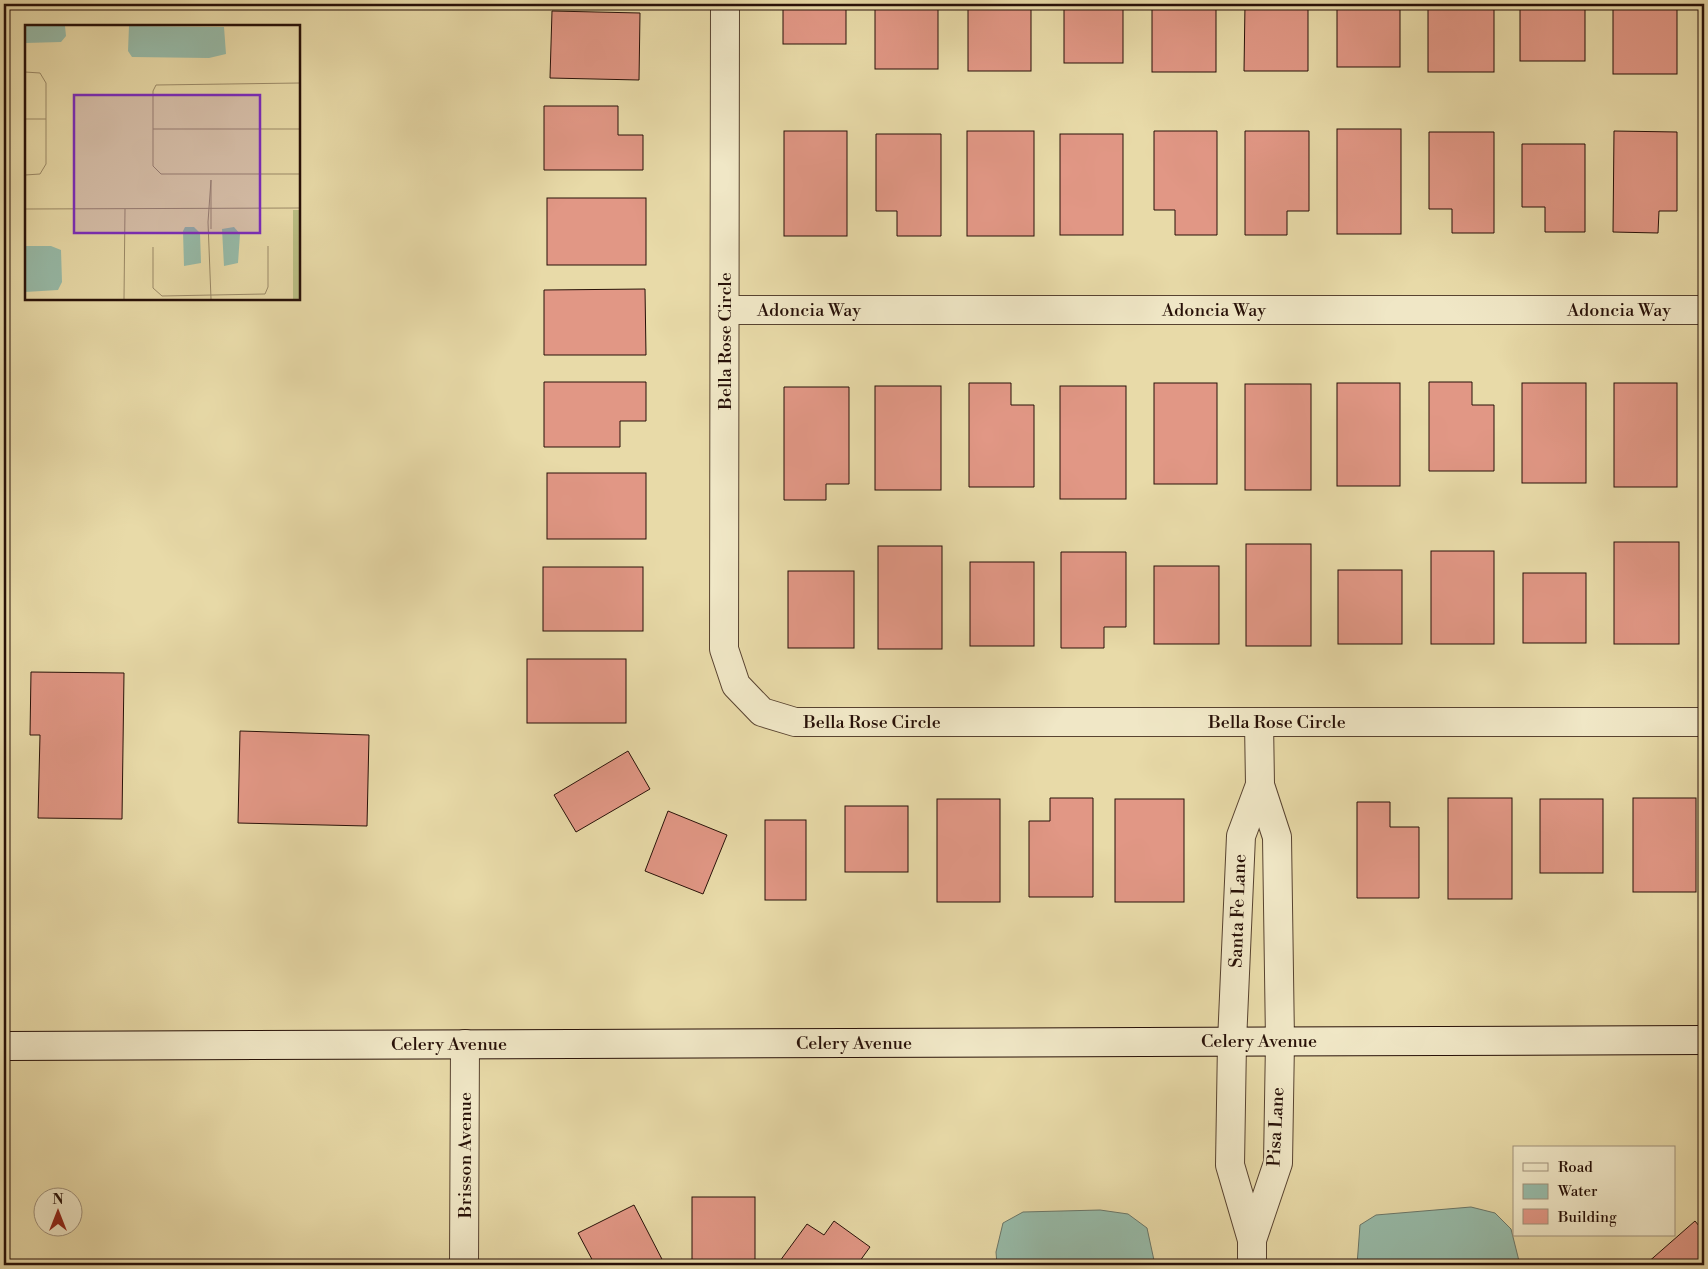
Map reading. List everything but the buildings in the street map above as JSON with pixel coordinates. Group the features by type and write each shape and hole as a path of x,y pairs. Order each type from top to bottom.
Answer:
{"street":[{"name":"Bella Rose Circle","path":"725,4 724,649 736,685 762,712 795,722 1704,722"},
{"name":"Adoncia Way","path":"725,310 1704,310"},
{"name":"Santa Fe Lane","path":"1259,722 1260,785 1277,837 1280,1041"},
{"name":"Santa Fe Lane","path":"1232,1042 1241,836 1260,785"},
{"name":"Celery Avenue","path":"4,1046 1704,1040"},
{"name":"Pisa Lane","path":"1252,1253 1278,1163 1280,1041"},
{"name":"Pisa Lane","path":"1232,1042 1230,1165 1252,1253"},
{"name":"Brisson Avenue","path":"464,1265 465,1044"}],"water":[{"path":"1471,1207 1495,1213 1511,1229 1520,1265 1357,1265 1360,1225 1376,1215"},
{"path":"1100,1210 1128,1214 1147,1228 1155,1265 997,1265 996,1252 1003,1223 1023,1212"}]}
